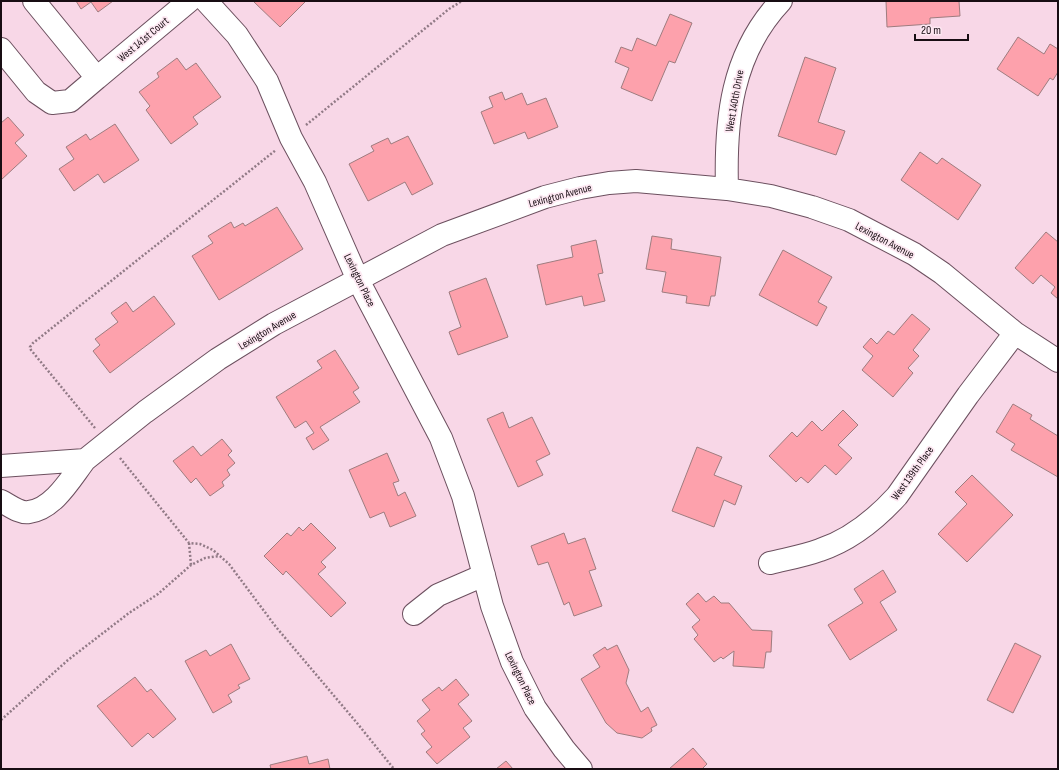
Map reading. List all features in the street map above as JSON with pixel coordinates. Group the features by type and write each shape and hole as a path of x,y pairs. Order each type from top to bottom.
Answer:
{"street":[{"path":"34,1 98,78"},
{"name":"West 141st Court","path":"1,49 36,92 52,103 70,101 189,1"},
{"name":"Lexington Place","path":"206,1 237,35 267,81 291,138 314,182 358,280 441,438 463,496 501,634 512,662 535,708 564,749 581,769"},
{"name":"West 140th Drive","path":"727,189 726,156 731,111 738,73 752,38 768,14 781,1"},
{"name":"Lexington Avenue","path":"1,501 18,510 29,513 40,509 51,502 85,460 145,412 218,359 274,324 442,235 539,200 580,188 636,181 727,189 785,200 812,207 849,220 914,254 942,273 1015,333 1058,361"},
{"name":"West 139th Place","path":"770,562 820,550 844,540 871,522 886,508 897,496 968,395 1015,333"},
{"path":"1,466 85,460"},
{"path":"414,614 438,595 484,575"}],"path":[{"path":"189,543 191,565"},
{"path":"1,720 74,656 129,613 158,594 191,565 205,558 219,556"}],"building":[{"path":"76,1 113,1 98,12 91,2 81,9"},
{"path":"253,1 306,1 280,27"},
{"path":"886,1 959,1 960,16 930,18 930,24 887,27"},
{"path":"670,14 692,23 675,63 669,61 652,101 621,88 629,68 615,62 621,47 632,51 637,38 656,46"},
{"path":"1018,37 1044,54 1050,44 1058,49 1058,72 1053,80 1050,78 1038,96 997,69"},
{"path":"805,57 836,68 818,122 845,131 836,155 778,136"},
{"path":"177,58 186,70 196,63 221,97 193,117 198,124 171,144 146,110 150,106 139,92 159,77 157,73"},
{"path":"502,92 505,100 522,93 527,105 546,98 558,127 528,139 525,132 494,144 481,112 493,107 489,97"},
{"path":"8,117 24,135 15,143 27,156 1,180 1,123"},
{"path":"115,124 139,160 104,183 98,174 74,191 59,169 74,159 66,147 86,134 90,140"},
{"path":"408,136 433,184 412,195 405,182 368,201 349,164 374,151 371,146 388,138 391,144"},
{"path":"920,152 937,164 942,158 981,185 958,220 901,180"},
{"path":"277,207 303,249 219,300 192,256 213,243 208,236 231,222 234,228 243,223 245,226"},
{"path":"1046,232 1058,242 1058,299 1051,293 1055,287 1041,275 1033,284 1015,268"},
{"path":"652,236 672,239 671,249 721,257 715,296 711,296 709,306 686,303 687,296 662,292 666,272 646,269"},
{"path":"596,240 603,273 598,274 605,301 584,306 582,296 546,305 537,265 573,257 571,246"},
{"path":"783,250 832,277 818,302 827,307 817,326 759,295"},
{"path":"486,278 508,337 458,355 449,332 461,327 449,292"},
{"path":"154,296 175,324 110,373 93,351 100,345 95,339 118,322 111,313 126,302 133,312"},
{"path":"912,314 930,329 913,350 919,356 908,368 913,373 893,397 862,370 873,356 863,347 871,338 877,344 888,331 894,335"},
{"path":"335,350 359,388 353,392 360,402 320,427 329,440 313,450 306,438 314,433 306,421 295,428 276,397 322,368 317,361"},
{"path":"1013,404 1032,415 1030,419 1058,436 1058,477 1011,450 1015,444 996,432"},
{"path":"843,410 858,425 838,445 852,458 836,475 825,465 808,483 801,477 796,482 769,456 792,432 797,437 812,421 822,431"},
{"path":"503,412 509,428 532,417 550,454 536,461 543,475 518,487 487,419"},
{"path":"222,439 232,451 228,455 235,463 227,470 230,475 222,482 224,486 210,496 196,478 191,483 173,461 193,446 201,456"},
{"path":"697,447 722,457 714,475 742,486 735,505 724,500 714,527 672,511"},
{"path":"387,453 399,481 393,483 398,496 405,492 416,516 390,527 384,512 370,518 349,470"},
{"path":"972,475 1013,515 967,562 938,534 967,504 955,492"},
{"path":"311,523 336,548 321,562 326,567 318,574 346,603 331,617 286,571 283,575 264,556 287,533 291,536 299,527 303,531"},
{"path":"564,533 568,544 585,538 596,569 589,571 602,606 574,616 569,602 564,605 548,562 538,565 531,546"},
{"path":"883,570 896,592 880,602 897,630 850,660 828,625 863,603 854,589"},
{"path":"698,593 706,602 714,596 721,603 729,603 752,630 772,631 771,652 766,652 764,668 733,666 734,651 723,659 721,657 714,662 694,639 698,635 692,627 700,620 686,604"},
{"path":"1015,643 1041,656 1013,713 987,700"},
{"path":"231,644 250,679 238,685 240,688 228,695 232,702 213,713 185,661 206,650 210,656"},
{"path":"617,645 629,670 626,683 641,712 648,707 657,725 651,728 652,731 642,738 617,733 606,723 581,679 600,667 593,655 605,647 607,650"},
{"path":"135,677 147,692 151,689 176,719 153,738 148,733 132,747 97,706"},
{"path":"456,679 469,695 458,704 472,721 463,728 470,737 437,764 426,752 432,747 421,734 425,731 417,721 430,710 422,700 439,687 442,691"},
{"path":"693,748 707,764 702,769 669,769"},
{"path":"307,756 309,764 328,759 330,769 271,769 270,765"},
{"path":"506,761 513,769 496,769"}]}
